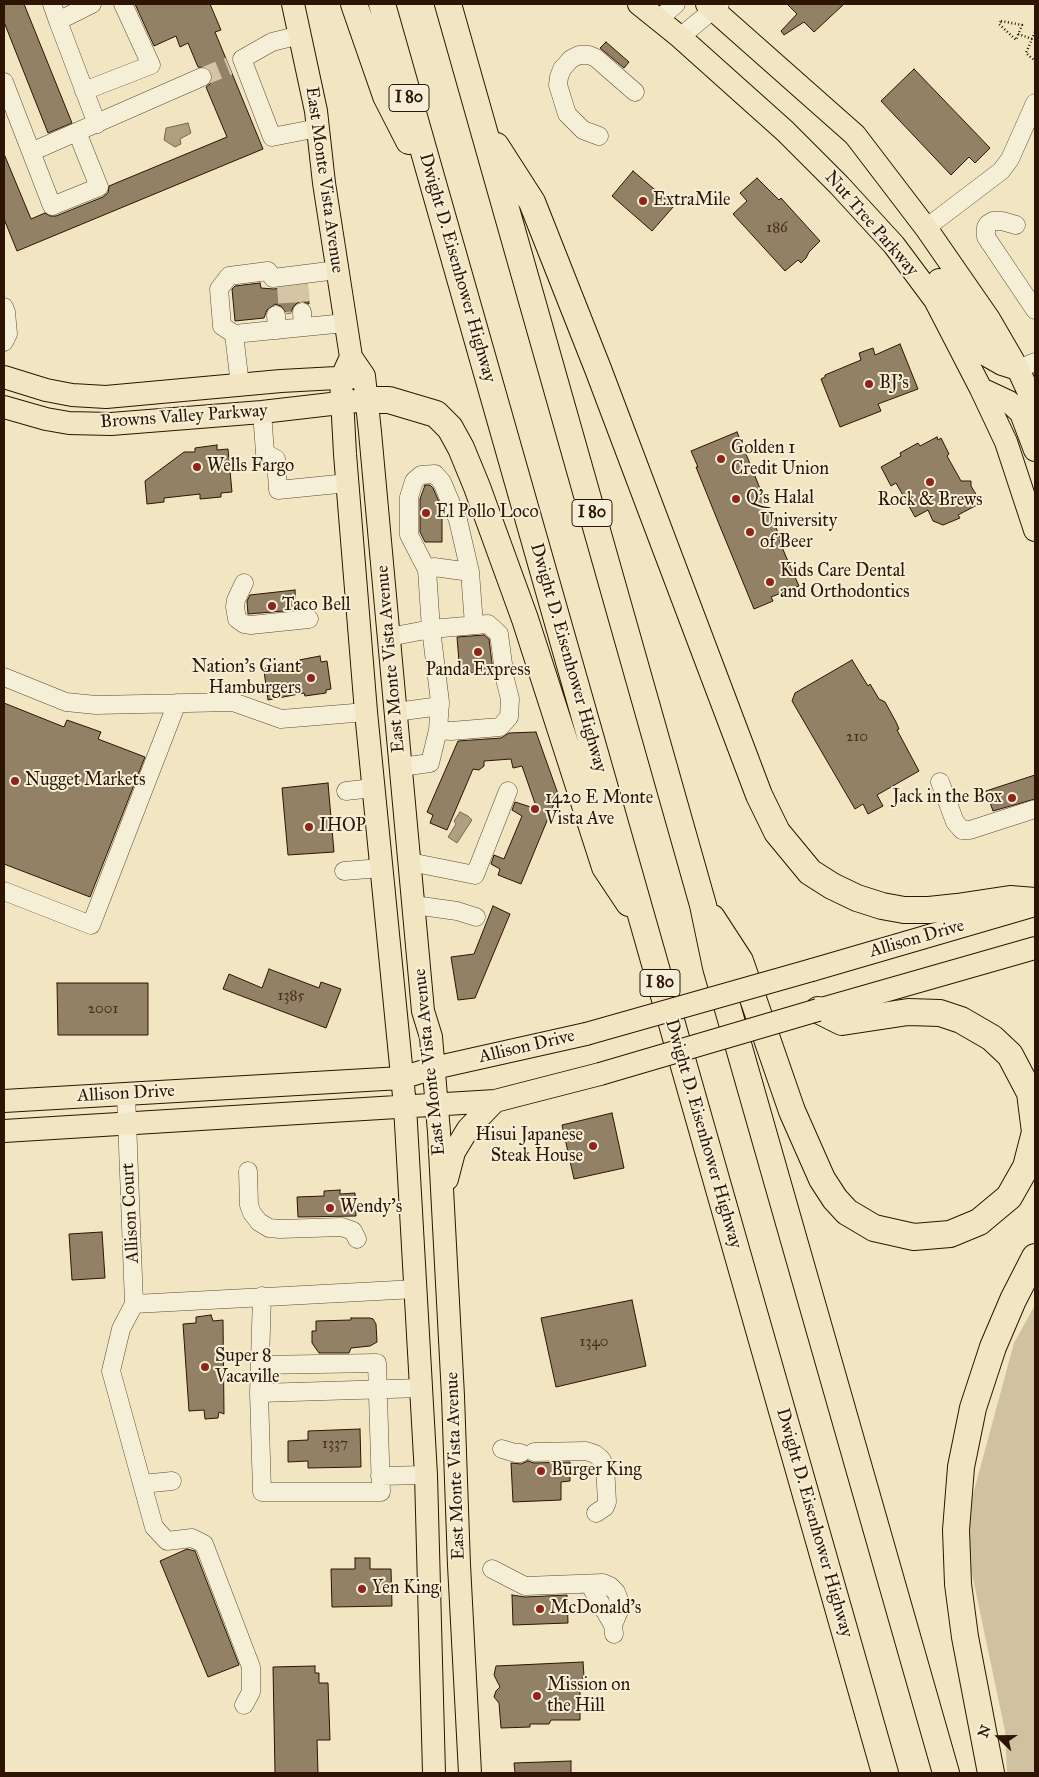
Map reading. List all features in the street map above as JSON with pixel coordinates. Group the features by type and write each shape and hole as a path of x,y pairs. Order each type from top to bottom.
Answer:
{"highway":[{"path":"354,4 386,96 436,192"},
{"name":"Dwight D. Eisenhower Highway","path":"382,4 885,1773"},
{"name":"I 80","path":"448,4 703,905 716,966 946,1773"},
{"path":"480,121 532,202 598,368 759,795 777,832 810,872 832,886 857,898 882,906 904,910 929,910 1010,899 1035,903"},
{"path":"358,393 424,409 436,414 450,428 461,448 525,620 605,867 644,927"},
{"path":"703,905 740,961 792,1110 822,1179 835,1199 847,1212 874,1228 890,1232 914,1237 950,1234 979,1222 1009,1196 1026,1167 1035,1132 1030,1093 1010,1055 992,1038 961,1020 940,1013 908,1012 842,1022 818,1010"},
{"path":"991,1773 965,1637 958,1584 956,1530 961,1467 973,1408 993,1346 1013,1300 1035,1257"}],"main road":[{"name":"East Monte Vista Avenue","path":"293,4 316,110 324,183 351,357 358,393 370,432 424,1011 431,1037 443,1192 470,1773"},
{"name":"Nut Tree Parkway","path":"639,4 680,37 785,131 839,185 894,245 935,300 981,389 1006,442 1035,530"},
{"name":"Nut Tree Parkway","path":"714,6 855,135 926,228 989,319 1027,366 1035,406"},
{"path":"894,245 923,258 988,356 1002,364 1027,366"},
{"name":"East Monte Vista Avenue","path":"351,357 341,379 358,393"},
{"name":"Browns Valley Parkway","path":"4,377 46,390 72,395 106,397 311,379 341,379"},
{"path":"981,389 1009,402 1021,414 1035,450"},
{"name":"East Monte Vista Avenue","path":"358,393 348,483 366,712 405,1106 426,1475 434,1773"},
{"name":"Browns Valley Parkway","path":"4,407 46,419 93,424 262,412 358,393"},
{"path":"356,589 371,620 380,697 387,708 396,712"},
{"path":"366,712 374,714 383,724 386,734 390,784 405,811"},
{"name":"Allison Drive","path":"4,1101 401,1078 434,1068 586,1034 812,970 1035,903"},
{"name":"Allison Drive","path":"4,1131 495,1101 600,1074 1035,948"},
{"path":"443,1192 454,1152 468,1129 495,1101"}],"street":[{"path":"52,4 97,124"},
{"path":"58,21 92,4"},
{"path":"84,91 151,65 123,4"},
{"path":"658,20 676,4"},
{"path":"680,37 714,6"},
{"path":"300,35 272,42 235,62 272,137 318,128"},
{"path":"599,136 584,130 567,114 558,85 558,77 562,69 571,59 579,55 589,55 596,58 635,92"},
{"path":"31,152 202,77"},
{"path":"4,82 52,206 99,187 77,132"},
{"path":"926,228 1001,171 1010,159 1035,103"},
{"path":"1016,225 1002,220 994,221 986,227 986,237 1035,310"},
{"path":"337,270 286,281 268,271 229,276 219,289 222,326 234,334 289,321 345,322"},
{"path":"4,310 8,334 4,342"},
{"path":"234,334 240,385"},
{"path":"262,412 266,453 276,459 278,490 348,483"},
{"path":"401,767 430,763 445,730 440,706 426,570 409,535 409,496 414,481 421,475 435,474 442,482 458,520 470,572 474,624"},
{"path":"426,570 434,567 470,572"},
{"path":"244,583 234,607 238,619 244,624 309,619"},
{"path":"389,637 431,629 474,624 488,624 499,634 504,679 510,699 509,717 500,727 445,730"},
{"path":"4,677 66,702 96,705 232,702 281,719 366,712"},
{"path":"4,891 91,925 178,703"},
{"path":"396,712 440,706"},
{"path":"940,782 955,822 962,830 970,830 1035,809"},
{"path":"346,791 374,788"},
{"path":"410,862 475,875 508,791"},
{"path":"344,871 381,868"},
{"path":"414,905 457,911 476,917"},
{"name":"Allison Court","path":"126,1094 134,1304 121,1329 111,1371 154,1527 167,1541 192,1538 204,1544 250,1667 251,1692 244,1705"},
{"path":"248,1171 249,1205 259,1222 269,1228 280,1229 342,1227 353,1231 357,1239"},
{"path":"134,1304 416,1289"},
{"path":"260,1365 377,1363 381,1492 262,1492 259,1393 262,1296"},
{"path":"259,1393 422,1388"},
{"path":"502,1448 515,1453 586,1451 601,1458 605,1466 608,1502 605,1507 596,1513"},
{"path":"380,1476 426,1475"},
{"path":"142,1484 172,1481"},
{"path":"492,1569 525,1586 603,1583 610,1586 616,1592 619,1600 619,1611 614,1629"}],"path":[{"path":"1001,21 1022,25 1018,34 1016,40 999,24 1001,21"},
{"path":"1035,32 1026,53 1035,61"},
{"path":"1018,34 1032,39"}],"shaded area":[{"path":"188,123 191,133 180,139 181,144 175,147 164,140 166,128"},
{"path":"460,812 472,820 457,843 448,837 456,824 454,821"},
{"path":"1035,1305 1035,1773 1007,1773 1005,1731 963,1531 1014,1343"}],"building":[{"path":"4,4 24,4 72,123 48,133 4,22"},
{"path":"135,4 210,4 221,30 215,32 263,149 17,251 4,219 4,154 31,219 45,213 50,216 56,216 103,197 108,193 109,186 227,137 206,87 212,79 211,72 208,68 198,67 188,43 180,47 176,36 154,46"},
{"path":"787,4 844,4 814,32 804,22 784,35 781,31 797,14"},
{"path":"606,42 629,62 624,68 600,48"},
{"path":"914,69 990,148 975,163 969,157 951,175 881,101"},
{"name":"ExtraMile","path":"633,171 674,206 652,231 612,196"},
{"path":"757,178 779,200 781,198 820,241 801,263 798,260 785,271 733,214 747,201 740,193"},
{"path":"260,283 261,288 274,289 307,284 309,304 302,301 293,307 291,313 286,313 281,306 275,304 267,310 264,318 235,321 232,289 235,286"},
{"name":"BJ's","path":"900,344 918,389 878,404 881,411 840,427 821,379 825,375 861,360 859,353 873,348 875,355"},
{"path":"737,432 799,586 771,597 773,601 754,609 691,451"},
{"name":"Rock & Brews","path":"937,437 938,440 941,438 949,454 947,456 961,481 971,481 971,486 977,496 973,499 977,505 958,515 960,518 943,525 933,521 928,510 915,517 896,483 891,486 881,467 901,456 900,453 918,443 920,446"},
{"name":"Wells Fargo","path":"217,445 217,450 228,449 232,492 221,493 221,497 200,499 200,494 164,498 164,502 147,504 145,481 184,452 195,452 195,448"},
{"path":"425,485 430,485 433,488 442,509 442,542 425,542 420,532 420,499"},
{"name":"Taco Bell","path":"295,590 296,610 248,614 247,601 250,595"},
{"path":"484,635 489,639 493,671 460,674 457,637"},
{"path":"320,656 321,662 327,661 331,689 326,690 326,693 305,696 304,693 268,700 265,668"},
{"path":"852,660 868,686 870,684 879,699 885,702 899,729 897,730 919,771 877,795 883,806 868,814 863,804 855,809 792,701 795,693"},
{"path":"4,703 64,727 67,720 101,732 98,739 145,757 90,897 4,864"},
{"name":"1420 E Monte Vista Ave","path":"536,732 558,794 521,884 498,875 500,869 491,864 494,855 504,859 522,816 512,810 515,802 537,809 522,766 513,768 511,759 484,761 484,766 479,770 473,769 447,830 430,823 433,815 427,812 458,741 501,738 509,733"},
{"name":"Jack in the Box","path":"1035,775 1035,799 993,811 986,791"},
{"name":"IHOP","path":"328,783 334,852 288,855 282,788"},
{"path":"493,906 510,914 475,998 458,1000 451,957 474,954"},
{"path":"269,969 319,988 321,982 341,989 326,1028 223,989 229,974 262,988"},
{"path":"57,983 148,983 148,1035 58,1035"},
{"name":"Hisui Japanese Steak House","path":"612,1113 624,1168 574,1179 562,1125"},
{"path":"340,1190 340,1194 355,1193 356,1216 298,1217 297,1197 324,1196 324,1191"},
{"path":"102,1232 105,1278 72,1280 69,1234"},
{"path":"632,1300 646,1366 556,1387 541,1318"},
{"name":"Super 8 Vacaville","path":"211,1315 213,1321 223,1320 224,1414 219,1412 218,1418 205,1419 204,1410 189,1411 183,1324 196,1323 196,1317"},
{"path":"351,1318 373,1319 376,1324 377,1342 370,1346 351,1348 349,1353 319,1353 312,1343 312,1331 316,1331 316,1321 351,1320"},
{"path":"360,1429 361,1467 308,1468 308,1461 288,1462 288,1441 308,1440 308,1431"},
{"name":"Burger King","path":"528,1461 534,1463 570,1462 570,1481 561,1482 561,1500 513,1502 511,1463 521,1464"},
{"path":"187,1549 195,1551 239,1665 208,1677 160,1561"},
{"path":"355,1558 370,1558 370,1569 391,1569 392,1606 332,1607 331,1569 355,1569"},
{"name":"McDonald's","path":"512,1595 525,1597 567,1595 568,1623 513,1625"},
{"name":"Mission on the Hill","path":"583,1662 584,1676 580,1683 580,1720 551,1720 549,1724 530,1724 530,1727 501,1728 499,1703 494,1697 500,1687 494,1675 496,1666"},
{"path":"315,1666 315,1673 319,1673 319,1683 328,1683 330,1740 317,1740 318,1773 275,1773 273,1667"},
{"path":"571,1761 571,1773 515,1773 514,1763"}],"tunnel":[{"path":"202,77 229,66"},
{"path":"299,284 302,312"},
{"path":"286,285 288,313"}],"place":[{"name":"ExtraMile","path":"643,201"},
{"name":"BJ's","path":"869,384"},
{"name":"Golden 1 Credit Union","path":"721,459"},
{"name":"Wells Fargo","path":"197,467"},
{"name":"Rock & Brews","path":"930,482"},
{"name":"Q's Halal","path":"736,499"},
{"name":"El Pollo Loco","path":"426,513"},
{"name":"University of Beer","path":"750,532"},
{"name":"Kids Care Dental and Orthodontics","path":"770,582"},
{"name":"Taco Bell","path":"272,606"},
{"name":"Panda Express","path":"478,652"},
{"name":"Nation's Giant Hamburgers","path":"311,678"},
{"name":"Nugget Markets","path":"15,781"},
{"name":"Jack in the Box","path":"1012,798"},
{"name":"1420 E Monte Vista Ave","path":"535,809"},
{"name":"IHOP","path":"309,827"},
{"name":"Hisui Japanese Steak House","path":"593,1146"},
{"name":"Wendy's","path":"330,1208"},
{"name":"Super 8 Vacaville","path":"205,1367"},
{"name":"Burger King","path":"541,1471"},
{"name":"Yen King","path":"362,1589"},
{"name":"McDonald's","path":"540,1609"},
{"name":"Mission on the Hill","path":"537,1696"}]}
